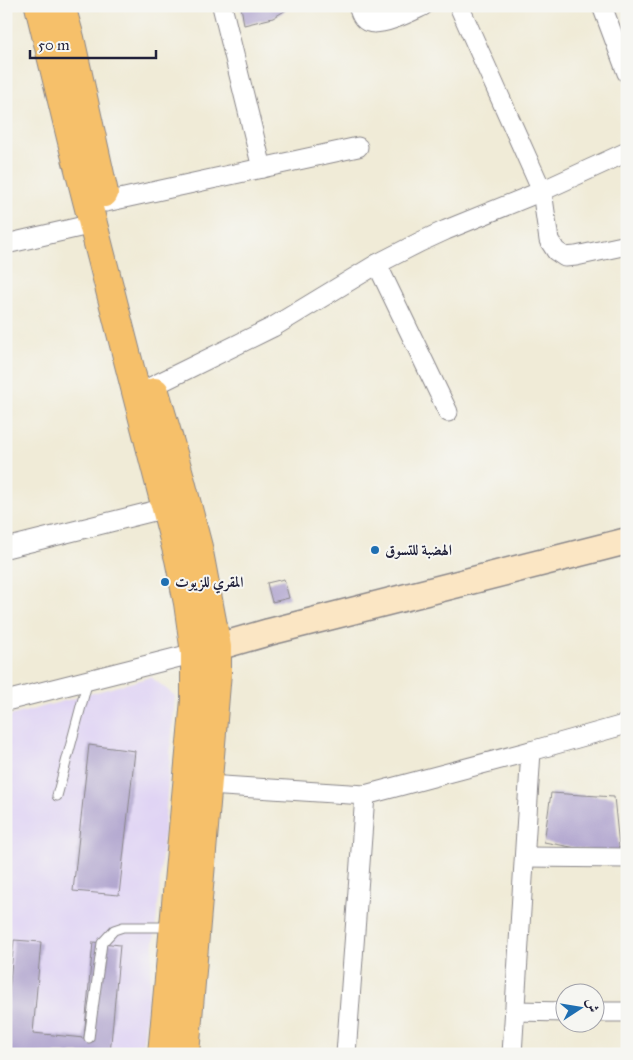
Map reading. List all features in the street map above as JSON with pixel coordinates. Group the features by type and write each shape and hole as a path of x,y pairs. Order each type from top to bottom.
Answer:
{"main road":[{"path":"39,6 179,474 198,547 206,650 195,700 162,1054"},
{"path":"62,6 70,38 100,213 188,604 217,672 185,1054"}],"street":[{"path":"222,6 262,168"},
{"path":"358,6 362,16 369,22 382,22 399,17 423,6"},
{"path":"459,6 542,191 550,240 556,251 565,257 627,245"},
{"path":"602,6 627,73"},
{"path":"6,244 100,213 262,168 358,147"},
{"path":"153,386 273,327 377,264 446,230 542,191 627,152"},
{"path":"377,264 448,412"},
{"path":"6,548 166,508"},
{"path":"6,700 627,540"},
{"path":"208,784 365,795 627,724"},
{"path":"512,1054 531,751"},
{"path":"346,1054 365,795"},
{"path":"524,857 627,858"},
{"path":"515,1011 556,1012"},
{"path":"606,1012 627,1012"}],"lane":[{"path":"58,796 88,680"},
{"path":"89,1038 102,943 114,930 123,927 174,926"}],"shaded area":[{"path":"151,677 175,696 158,905 142,1054 6,1054 6,717"}],"building":[{"path":"241,6 285,6 286,10 273,18 244,25"},
{"path":"372,6 404,6 389,14"},
{"path":"284,579 289,598 272,602 267,583"},
{"path":"89,745 135,751 119,895 73,891"},
{"path":"551,793 614,797 620,856 544,842"},
{"path":"14,940 41,942 33,1033 84,1038 93,942 120,945 110,1054 10,1054 11,1045 6,1044 6,1023"}],"place":[{"name":"الهضبة للتسوق","path":"375,550"},
{"name":"المقري للزيوت","path":"165,582"}]}
